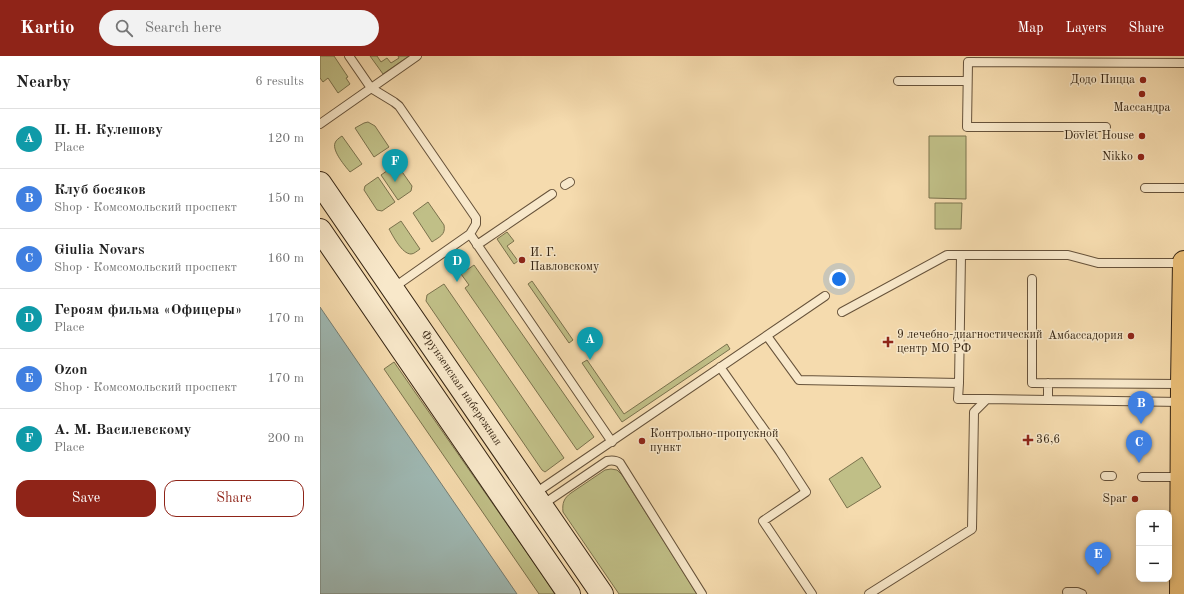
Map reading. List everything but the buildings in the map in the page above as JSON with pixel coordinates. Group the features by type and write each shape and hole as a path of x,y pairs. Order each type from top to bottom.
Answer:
{"main road":[{"name":"Фрунзенская набережная","path":"320,183 602,594"},
{"path":"320,230 570,594"},
{"path":"1181,594 1184,262"}],"lane":[{"path":"349,56 371,88 399,106 476,218 476,224 470,234 393,289"},
{"path":"320,124 417,56"},
{"path":"1106,127 967,127 968,62 1108,59 1184,63"},
{"path":"898,81 968,82"},
{"path":"1145,188 1184,188"},
{"path":"477,245 552,194"},
{"path":"470,234 612,442"},
{"path":"842,312 947,255 1068,254 1098,263 1184,262"},
{"path":"961,255 958,399 1048,400 1182,393"},
{"path":"1032,279 1032,383 1182,393"},
{"path":"537,500 612,442 825,296"},
{"path":"767,336 799,380 959,382"},
{"path":"720,368 780,452 806,492 763,521 809,593"},
{"path":"1048,383 1048,400"},
{"path":"869,594 972,529 974,412 987,399"},
{"path":"537,500 607,461 617,461 620,463 702,594"},
{"path":"1142,477 1182,477"},
{"path":"1067,592 1078,592 1082,594"}],"shaded area":[{"path":"320,56 334,56 348,77 346,78 350,84 338,93 328,78 323,82 320,78"},
{"path":"370,56 377,56 381,62 387,58 391,63 399,58 398,56 409,56 383,74"},
{"path":"368,122 375,126 389,147 374,157 355,128"},
{"path":"342,136 362,164 350,172 335,150 335,142"},
{"path":"929,136 966,136 966,199 929,198"},
{"path":"394,166 398,166 412,186 411,191 398,200 381,175"},
{"path":"378,177 395,202 382,211 377,210 364,190 365,186"},
{"path":"428,202 444,225 443,233 432,242 413,213"},
{"path":"935,203 962,203 961,229 935,229"},
{"path":"401,221 420,249 413,254 404,251 401,248 389,229"},
{"path":"507,232 514,241 507,246 518,261 514,264 497,239"},
{"path":"474,265 594,437 577,450 465,288 469,285 461,274"},
{"path":"532,281 573,340 569,343 528,284"},
{"path":"444,284 564,458 545,472 542,470 426,301 427,295"},
{"path":"727,344 730,349 622,422 582,363 587,360 624,414"},
{"path":"394,362 555,594 539,594 384,369"},
{"path":"862,457 881,487 847,508 829,479"},
{"path":"605,470 617,470 622,475 697,594 619,594 563,512 563,503 569,495"}],"water":[{"path":"320,307 517,594 320,594"}],"place":[{"name":"Додо Пицца","path":"1143,80"},
{"name":"Массандра","path":"1142,94"},
{"name":"Dovlet House","path":"1142,136"},
{"name":"Nikko","path":"1141,157"},
{"name":"А. М. Василевскому","path":"395,182"},
{"name":"И. Г. Павловскому","path":"522,260"},
{"name":"Героям фильма «Офицеры»","path":"457,282"},
{"name":"Амбассадория","path":"1131,336"},
{"name":"9 лечебно-диагностический центр МО РФ","path":"888,342"},
{"name":"П. Н. Кулешову","path":"590,360"},
{"name":"Клуб босяков","path":"1141,424"},
{"name":"36,6","path":"1028,440"},
{"name":"Контрольно-пропускной пункт","path":"642,441"},
{"name":"Giulia Novars","path":"1139,463"},
{"name":"Spar","path":"1135,499"},
{"name":"Ozon","path":"1098,575"}]}
